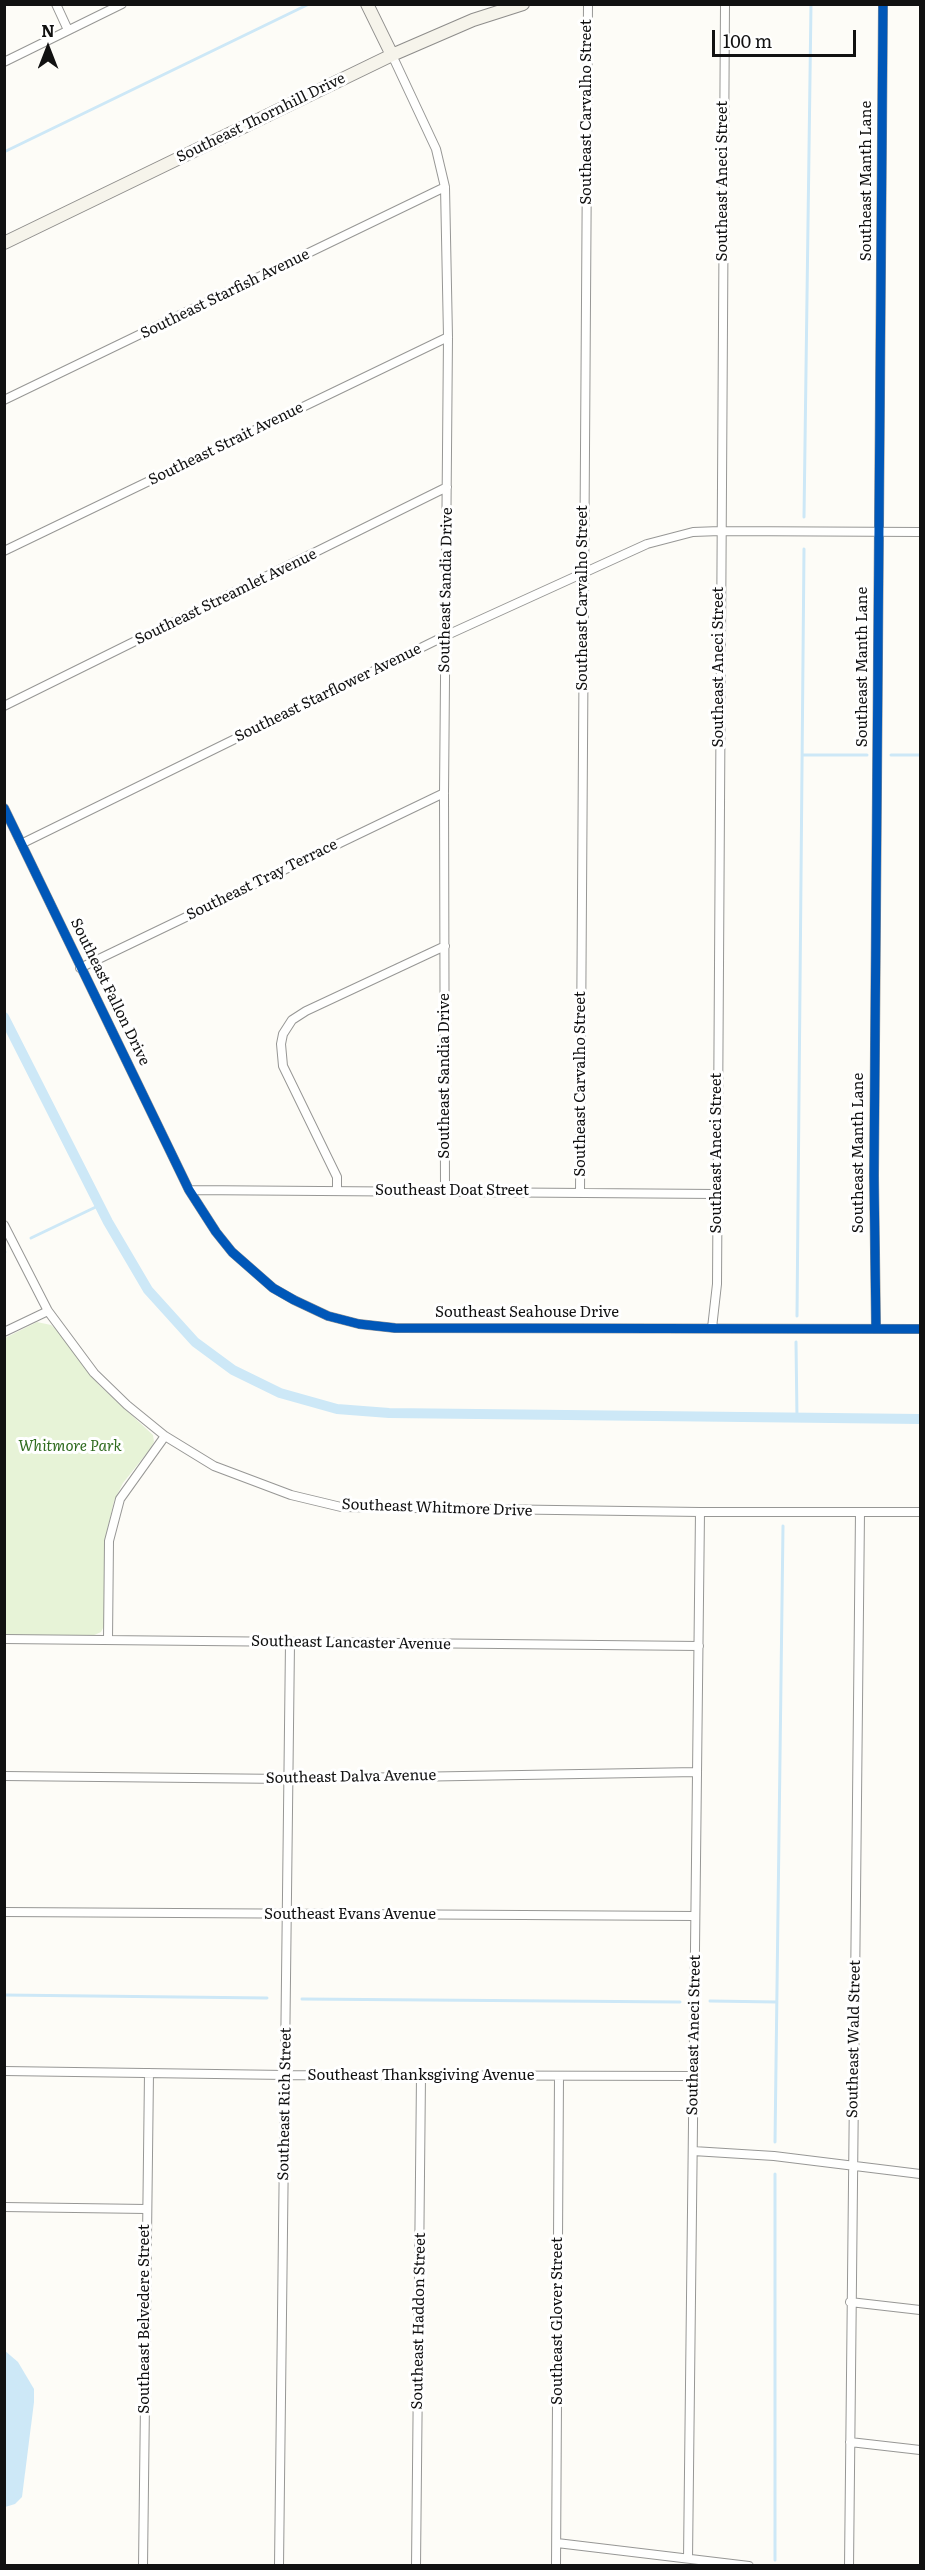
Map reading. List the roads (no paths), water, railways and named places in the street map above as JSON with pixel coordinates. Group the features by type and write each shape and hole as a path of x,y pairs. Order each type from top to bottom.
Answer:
{"street":[{"path":"56,4 68,30"},
{"path":"4,62 122,4"},
{"name":"Southeast Sandia Drive","path":"367,4 436,149 445,187 448,337 444,793 445,1192"},
{"name":"Southeast Thornhill Drive","path":"4,243 392,55 473,20 523,4"},
{"name":"Southeast Carvalho Street","path":"580,1191 588,4"},
{"name":"Southeast Aneci Street","path":"712,1329 717,1284 724,4"},
{"name":"Southeast Manth Lane","path":"876,1329 874,1163 883,4"},
{"name":"Southeast Starfish Avenue","path":"4,400 445,187"},
{"name":"Southeast Strait Avenue","path":"4,551 448,337"},
{"name":"Southeast Streamlet Avenue","path":"4,706 447,487"},
{"name":"Southeast Starflower Avenue","path":"23,843 445,636 647,544 693,532 921,532"},
{"name":"Southeast Tray Terrace","path":"80,968 444,793"},
{"name":"Southeast Fallon Drive","path":"4,808 23,843 80,968 189,1190"},
{"path":"337,1189 337,1177 283,1066 280,1044 287,1027 298,1015 445,946"},
{"name":"Southeast Doat Street","path":"189,1190 337,1189 716,1194"},
{"name":"Southeast Seahouse Drive","path":"189,1190 232,1252 273,1288 328,1316 359,1324 394,1328 921,1329"},
{"name":"Southeast Whitmore Drive","path":"4,1225 48,1311 94,1373 165,1436 214,1466 291,1495 341,1507 700,1512 921,1512"},
{"path":"4,1332 48,1311"},
{"path":"108,1639 109,1541 117,1509 120,1499 165,1436"},
{"name":"Southeast Aneci Street","path":"688,2558 700,1512"},
{"name":"Southeast Wald Street","path":"849,2565 860,1512"},
{"name":"Southeast Lancaster Avenue","path":"4,1639 699,1646"},
{"name":"Southeast Rich Street","path":"279,2565 290,1643"},
{"name":"Southeast Dalva Avenue","path":"4,1776 288,1779 697,1772"},
{"name":"Southeast Evans Avenue","path":"4,1912 695,1916"},
{"name":"Southeast Thanksgiving Avenue","path":"4,2071 421,2076 693,2076"},
{"name":"Southeast Belvedere Street","path":"143,2565 149,2073"},
{"name":"Southeast Haddon Street","path":"416,2565 421,2076"},
{"name":"Southeast Glover Street","path":"556,2565 559,2076"},
{"path":"693,2151 774,2157 921,2174"},
{"path":"4,2207 146,2209"},
{"path":"850,2302 921,2310"},
{"path":"850,2442 921,2450"},
{"path":"557,2543 749,2565"}],"water":[{"path":"4,2350 18,2362 34,2389 22,2497 15,2504 5,2507"}],"waterway":[{"path":"4,152 309,4"},
{"path":"804,517 811,4"},
{"path":"797,1316 804,549"},
{"path":"802,755 867,755"},
{"path":"891,755 920,755"},
{"path":"4,1017 108,1222 148,1290 195,1342 233,1370 280,1393 337,1409 389,1413 920,1419"},
{"path":"31,1238 100,1205"},
{"path":"796,1342 797,1418"},
{"path":"775,2142 783,1526"},
{"path":"4,1995 267,1998"},
{"path":"302,1999 680,2002"},
{"path":"710,2001 777,2002"},
{"path":"775,2174 775,2560"}],"park label":[{"name":"Whitmore Park","path":"70,1447"}]}
